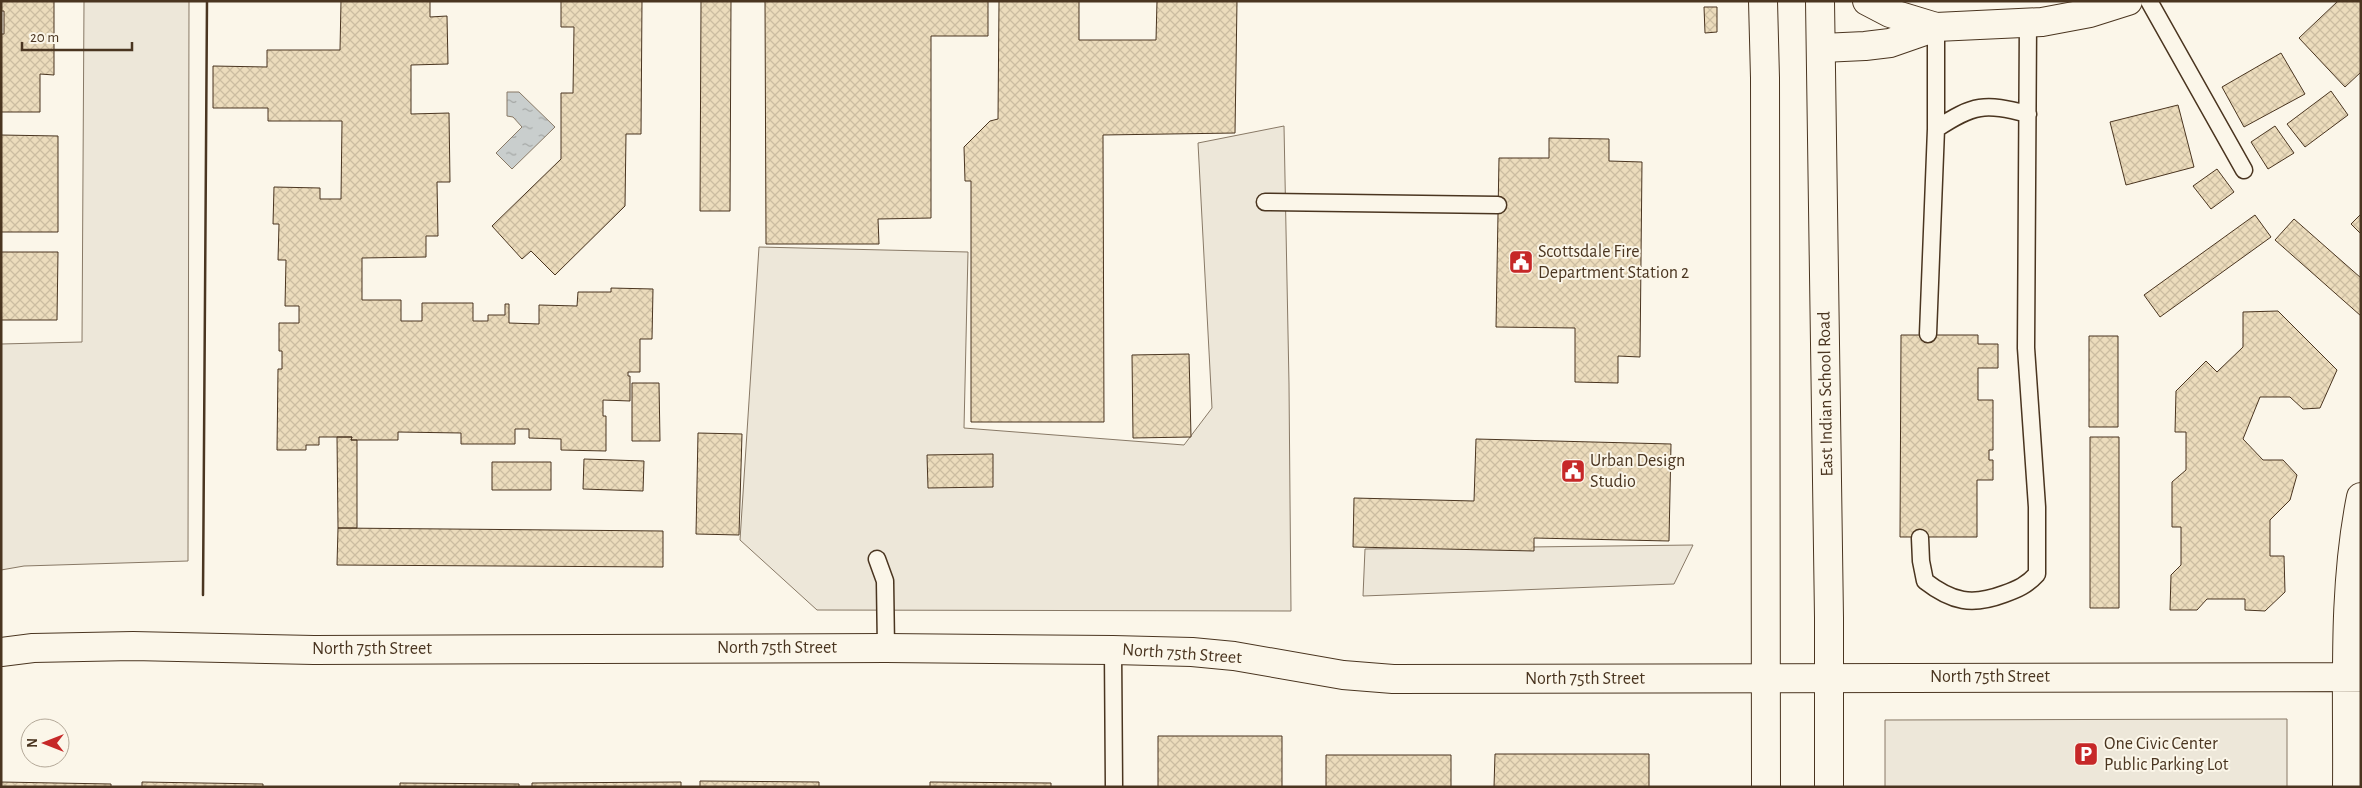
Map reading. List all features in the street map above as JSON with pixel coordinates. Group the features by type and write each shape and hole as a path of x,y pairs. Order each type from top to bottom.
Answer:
{"street":[{"path":"1763,1 1765,78 1766,787"},
{"name":"East Indian School Road","path":"1820,1 1830,679 1829,787"},
{"path":"1867,1 1890,13 1936,28"},
{"path":"1822,48 1890,43 1936,28 2028,23 2090,13 2128,1"},
{"path":"2347,787 2354,677 2351,557 2361,497"},
{"name":"North 75th Street","path":"1,652 33,648 133,646 314,650 886,648 1114,650 1192,652 1234,656 1343,675 1393,679 2354,677"}],"lane":[{"path":"2149,1 2244,170"},
{"path":"1920,538 1921,561 1925,581 1941,593 1958,599 1974,602 1993,598 2028,585 2037,574 2037,507 2026,348 2028,23"},
{"path":"1928,334 1936,129 1936,28"},
{"path":"1936,129 1968,109 1980,107 1994,106 2028,114"},
{"path":"1264,202 1498,205"},
{"path":"877,559 885,581 886,648"},
{"path":"1114,650 1114,787"}],"shaded area":[{"path":"84,1 189,1 188,561 24,566 1,570 1,344 82,342"},
{"path":"1284,126 1291,611 817,610 740,540 759,247 968,252 964,428 1184,445 1212,408 1198,143"},
{"path":"1693,545 1674,584 1363,596 1365,549"},
{"name":"One Civic Center Public Parking Lot","path":"2287,719 2287,787 1885,787 1885,720"}],"water":[{"path":"507,92 519,92 555,127 512,169 496,153 522,127 513,117 507,116"}],"building":[{"path":"1,1 54,1 54,75 40,74 40,112 1,112 1,34 4,34 4,11 1,11"},
{"path":"341,1 430,1 430,17 447,16 448,64 411,65 411,114 449,113 450,182 437,182 438,236 426,236 426,257 362,258 362,300 401,300 401,321 422,321 422,303 473,303 473,321 488,321 488,315 505,315 505,304 509,304 509,323 539,324 539,305 577,306 578,292 611,292 611,288 653,289 652,339 640,339 640,372 628,372 628,376 630,376 630,401 603,400 603,416 606,416 606,451 561,450 561,439 529,438 529,429 515,429 515,444 461,444 461,433 398,432 398,440 351,440 352,437 319,437 319,445 306,445 306,450 277,450 278,369 282,369 282,351 279,351 279,323 299,323 299,306 285,306 286,260 278,260 279,224 273,224 274,187 320,188 320,199 341,199 342,121 268,121 268,108 213,108 213,66 267,67 267,50 340,50"},
{"path":"561,1 642,1 641,134 626,134 625,206 555,275 531,251 522,259 492,226 561,159 561,93 573,93 574,27 561,27"},
{"path":"701,1 731,1 730,211 700,211"},
{"path":"765,1 988,1 988,36 931,36 931,218 878,219 879,244 766,244"},
{"path":"999,1 1079,1 1079,40 1156,40 1157,1 1237,1 1235,133 1103,135 1104,422 971,422 971,181 965,181 964,147 990,121 998,119"},
{"path":"2338,1 2361,1 2361,72 2345,87 2299,38"},
{"path":"1704,7 1717,7 1717,32 1705,33"},
{"path":"2281,53 2305,94 2244,127 2222,87"},
{"path":"2331,91 2348,115 2305,147 2287,124"},
{"path":"2178,105 2194,167 2126,185 2110,122"},
{"path":"2275,126 2294,153 2268,169 2251,142"},
{"path":"1,135 58,136 58,232 1,232"},
{"name":"Scottsdale Fire Department Station 2","path":"1549,138 1609,139 1609,161 1642,162 1640,357 1618,356 1618,383 1575,382 1575,328 1496,327 1499,158 1549,158"},
{"path":"2217,169 2234,192 2211,209 2193,186"},
{"path":"2361,214 2361,234 2351,224"},
{"path":"2255,215 2271,237 2160,317 2144,295"},
{"path":"2294,219 2361,278 2361,316 2275,240"},
{"path":"1,252 58,252 57,320 1,320"},
{"path":"2278,311 2337,370 2320,408 2303,409 2290,397 2260,397 2243,439 2263,460 2283,460 2297,475 2290,500 2270,520 2270,556 2284,556 2285,592 2265,611 2245,610 2245,599 2207,599 2197,610 2170,610 2171,575 2181,565 2181,527 2172,527 2172,482 2186,470 2186,432 2175,432 2176,391 2206,361 2217,372 2243,347 2243,312"},
{"path":"1901,335 1978,335 1978,344 1998,344 1998,368 1978,368 1978,400 1993,400 1993,450 1989,450 1989,460 1993,460 1993,480 1977,480 1977,537 1900,537"},
{"path":"2089,336 2118,336 2118,427 2089,427"},
{"path":"1189,354 1191,437 1133,438 1132,355"},
{"path":"632,383 659,383 660,441 632,441"},
{"path":"698,433 742,434 739,535 696,534"},
{"path":"337,437 352,437 351,440 357,440 357,528 338,528"},
{"path":"2090,437 2119,437 2119,608 2090,608"},
{"name":"Urban Design Studio","path":"1476,439 1671,444 1669,541 1534,538 1534,551 1353,547 1354,498 1474,501"},
{"path":"993,454 993,487 928,488 927,455"},
{"path":"584,459 644,461 643,491 583,489"},
{"path":"492,462 551,462 551,490 492,490"},
{"path":"338,528 663,531 663,567 337,565"},
{"path":"1158,736 1282,736 1282,787 1158,787"},
{"path":"1495,754 1649,754 1649,787 1494,787"},
{"path":"1326,755 1451,755 1451,787 1326,787"},
{"path":"700,781 819,782 819,787 700,787"},
{"path":"1,782 111,784 111,787 1,787"},
{"path":"142,782 263,784 263,787 142,787"},
{"path":"681,782 681,787 532,787 532,783"},
{"path":"930,782 1051,783 1051,787 930,787"},
{"path":"400,783 519,784 519,787 400,787"}],"wall":[{"path":"203,595 207,1"}],"place":[{"name":"Scottsdale Fire Department Station 2","path":"1521,262"},
{"name":"Urban Design Studio","path":"1573,471"},
{"name":"One Civic Center Public Parking Lot","path":"2086,754"}]}
